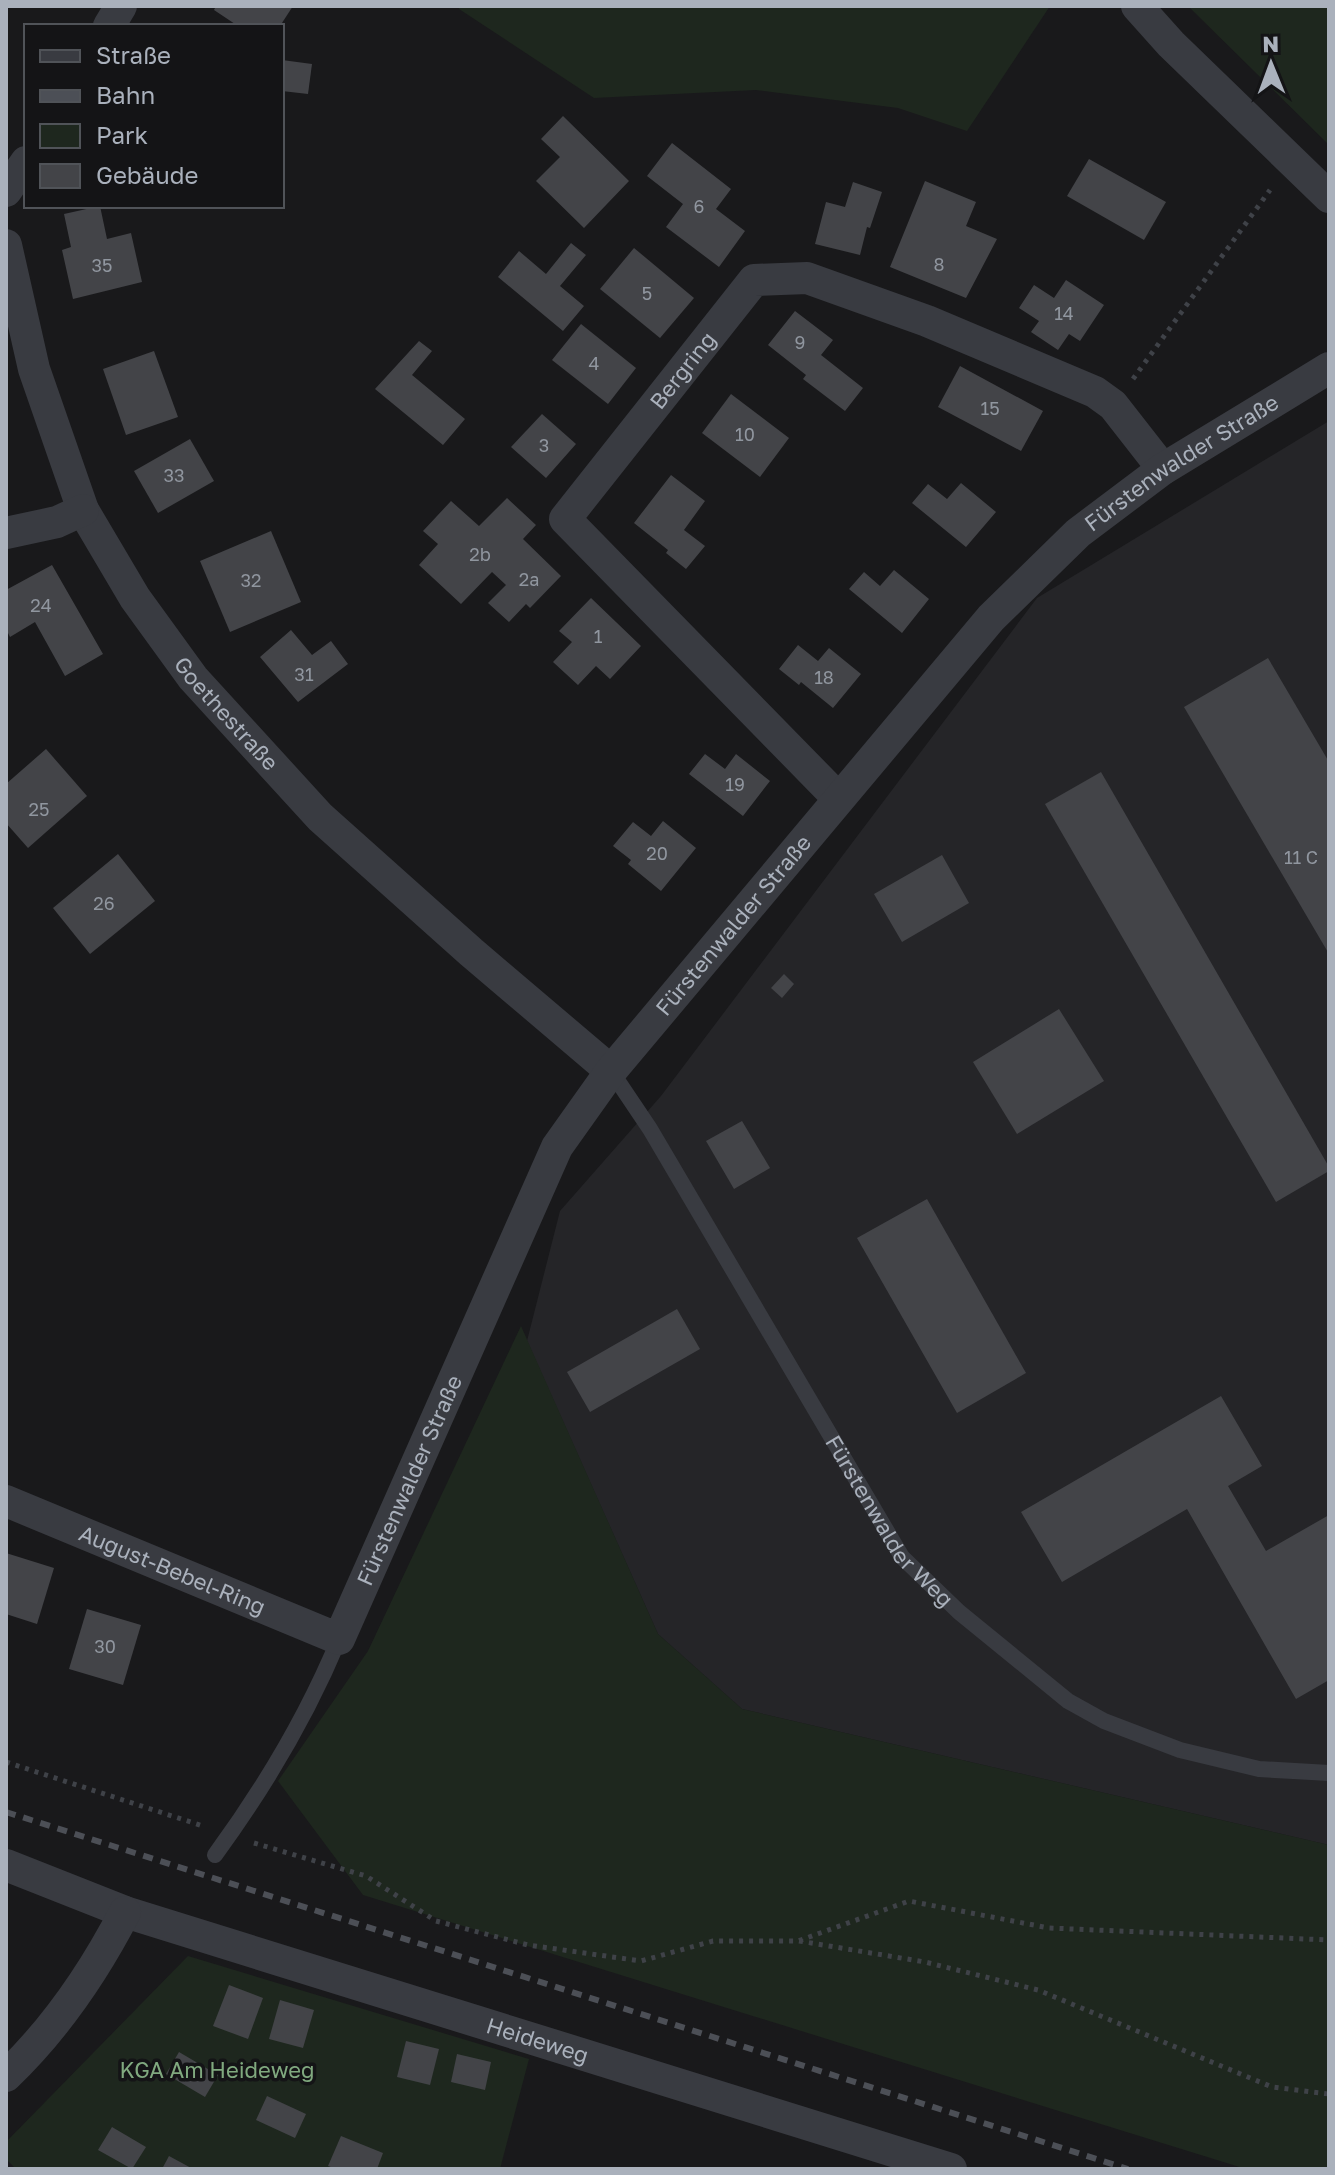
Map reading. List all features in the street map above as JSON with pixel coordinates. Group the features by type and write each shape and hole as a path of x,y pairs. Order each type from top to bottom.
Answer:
{"street":[{"path":"110,24 121,6"},
{"path":"1137,6 1171,44 1329,197"},
{"path":"6,191 24,165"},
{"name":"Goethestraße","path":"6,245 34,369 83,510 135,598 193,678 320,817 471,952 611,1071"},
{"name":"Bergring","path":"838,798 565,519 754,280 807,278 927,321 1095,392 1113,405 1163,469"},
{"name":"Fürstenwalder Straße","path":"339,1639 557,1147 611,1071 991,618 1078,533 1163,469 1329,368"},
{"path":"6,533 57,522 83,510"},
{"name":"August-Bebel-Ring","path":"6,1501 339,1639"},
{"name":"Heideweg","path":"6,1865 125,1912 951,2169"},
{"path":"6,2076 24,2059 83,1985 125,1912"}],"lane":[{"name":"Fürstenwalder Weg","path":"611,1071 650,1129 902,1557 959,1612 1068,1701 1104,1721 1180,1750 1246,1766 1329,1773"},
{"path":"215,1855 261,1790 320,1684 339,1639"}],"path":[{"path":"1113,405 1292,160"},
{"path":"6,1762 167,1812 229,1836 366,1876 436,1921 528,1945 641,1961 713,1941 798,1941 925,1962 1038,1990 1272,2087 1329,2094"},
{"path":"798,1941 909,1901 1049,1928 1329,1940"}],"shaded area":[{"path":"1329,421 1329,1845 742,1709 658,1634 527,1341 560,1211 661,1096 1037,598"}],"green space":[{"path":"460,6 1050,6 967,131 898,108 756,90 594,98 459,9"},
{"path":"1188,6 1329,6 1329,145"},
{"path":"521,1326 658,1634 742,1709 1329,1845 1329,2169 1246,2169 363,1895 278,1781 368,1651"},
{"name":"KGA Am Heideweg","path":"188,1956 529,2059 500,2169 16,2169 6,2159 6,2142"}],"building":[{"path":"216,6 293,6 281,24 235,24 214,10"},
{"path":"284,60 312,64 308,94 284,91"},
{"path":"563,116 629,181 584,228 536,181 560,157 541,139"},
{"path":"672,143 731,189 716,209 745,231 719,267 666,227 683,204 647,176"},
{"path":"1089,159 1166,202 1144,240 1067,196"},
{"path":"925,181 976,202 966,226 997,239 966,298 890,267"},
{"path":"853,182 882,192 870,228 867,227 860,255 815,244 826,202 845,207"},
{"path":"100,208 107,239 131,233 142,282 73,299 62,250 71,247 64,214"},
{"path":"571,243 586,255 560,286 584,306 563,331 498,277 519,251 546,274"},
{"path":"634,248 694,298 660,338 600,289"},
{"path":"1066,280 1104,305 1080,341 1069,334 1058,350 1031,332 1039,321 1019,308 1034,285 1054,298"},
{"path":"795,311 833,340 821,355 863,388 845,411 803,379 806,375 768,345"},
{"path":"581,324 636,368 608,404 552,360"},
{"path":"419,341 432,351 412,375 465,419 443,445 375,389"},
{"path":"154,351 178,417 126,435 103,369"},
{"path":"960,366 1043,411 1021,451 938,407"},
{"path":"731,394 789,438 760,477 702,433"},
{"path":"542,414 576,444 546,478 511,447"},
{"path":"190,439 214,481 158,513 134,471"},
{"path":"671,475 705,501 684,530 705,546 686,569 634,523"},
{"path":"961,483 996,512 966,547 912,503 928,484 947,499"},
{"path":"507,498 536,525 523,539 561,576 530,608 526,604 509,622 488,603 506,585 492,572 461,604 419,565 438,544 423,531 451,501 479,526"},
{"path":"271,531 301,602 230,632 200,561"},
{"path":"52,565 103,654 65,676 35,622 10,637 6,629 6,590"},
{"path":"894,570 929,599 902,633 849,589 864,572 880,586"},
{"path":"591,598 641,646 610,679 596,666 578,685 553,662 572,642 559,631"},
{"path":"291,630 312,655 331,641 348,664 298,702 260,657"},
{"path":"798,645 818,661 829,648 861,674 833,708 779,669"},
{"path":"1268,658 1329,762 1329,954 1184,707"},
{"path":"46,749 87,796 28,848 6,823 6,784"},
{"path":"705,754 725,769 736,754 770,781 743,816 689,774"},
{"path":"1101,772 1329,1167 1329,1171 1276,1202 1045,804"},
{"path":"663,821 696,848 661,891 628,864 631,860 613,846 633,822 651,836"},
{"path":"118,854 155,901 90,954 53,908"},
{"path":"942,855 969,903 902,942 874,894"},
{"path":"784,974 794,984 782,998 771,988"},
{"path":"1059,1009 1104,1081 1017,1134 973,1062"},
{"path":"742,1121 770,1168 734,1189 706,1141"},
{"path":"927,1199 1026,1373 957,1413 857,1238"},
{"path":"677,1309 700,1349 590,1412 567,1372"},
{"path":"1221,1396 1262,1466 1228,1486 1266,1551 1329,1515 1329,1680 1296,1699 1187,1509 1062,1582 1021,1512"},
{"path":"6,1553 54,1568 37,1624 6,1614"},
{"path":"87,1609 141,1625 123,1685 69,1669"},
{"path":"229,1985 263,1998 248,2039 213,2026"},
{"path":"280,2000 314,2010 303,2048 269,2039"},
{"path":"406,2041 439,2049 430,2085 397,2077"},
{"path":"179,2052 218,2075 205,2097 166,2074"},
{"path":"457,2054 491,2062 485,2090 451,2082"},
{"path":"267,2096 306,2114 295,2138 256,2120"},
{"path":"112,2127 146,2147 132,2169 98,2150"},
{"path":"341,2136 383,2153 377,2169 336,2169 328,2166"},
{"path":"169,2156 193,2169 162,2169"}],"railway":[{"path":"6,1812 1128,2169"}]}
